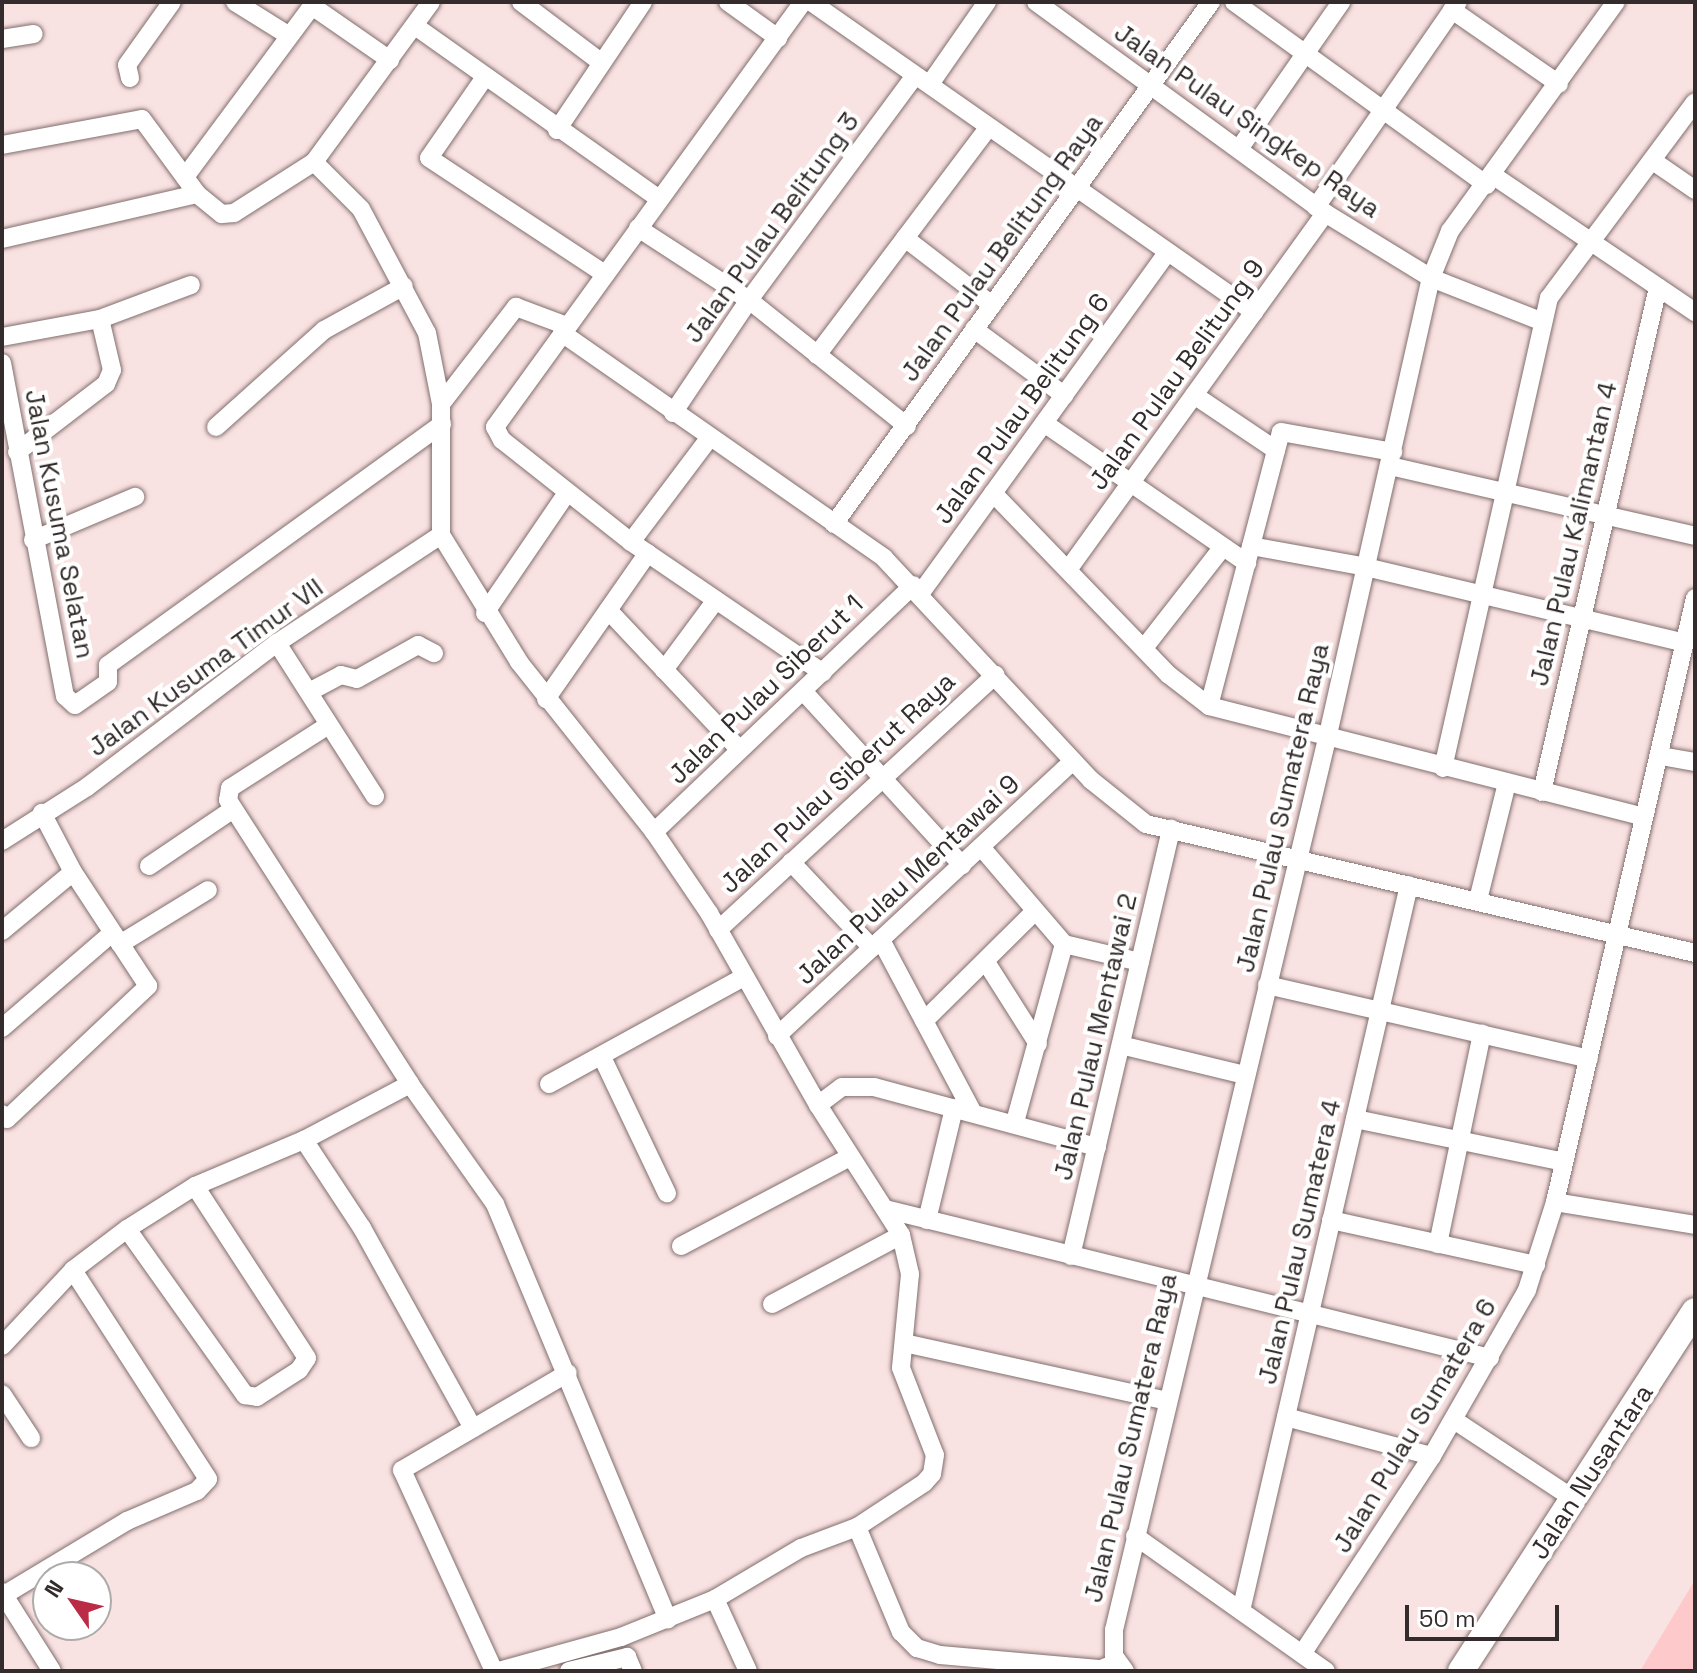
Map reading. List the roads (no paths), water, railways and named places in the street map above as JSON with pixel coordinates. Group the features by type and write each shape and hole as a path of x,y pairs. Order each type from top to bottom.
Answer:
{"street":[{"path":"130,78 127,65 172,2"},
{"path":"235,2 288,35"},
{"path":"2,145 142,119 197,194 222,214 234,213 314,162 431,2"},
{"path":"521,2 602,63"},
{"path":"557,130 643,2"},
{"path":"728,2 778,38"},
{"path":"803,2 495,427 498,437 631,542 823,673"},
{"path":"811,2 988,128 1078,187 1165,255 1254,312"},
{"name":"Jalan Pulau Belitung 3","path":"673,413 749,300 987,2"},
{"name":"Jalan Pulau Singkep Raya","path":"1036,2 1321,210 1431,278 1541,321"},
{"name":"Jalan Pulau Belitung Raya","path":"834,524 1211,2"},
{"path":"1234,2 1382,112 1592,241 1695,312"},
{"path":"1239,149 1341,2"},
{"name":"Jalan Pulau Sumatera Raya","path":"1111,1669 1114,1630 1192,1286 1327,739 1431,278 1450,231 1490,181 1616,2"},
{"path":"185,177 314,4 390,60"},
{"path":"1455,6 1559,84"},
{"name":"Jalan Pulau Belitung 9","path":"1070,567 1254,312 1382,112 1455,6"},
{"path":"415,26 557,130 659,199"},
{"path":"2,39 34,34"},
{"path":"485,77 429,158 605,274"},
{"path":"1443,768 1507,492 1541,321 1549,298 1695,102"},
{"path":"817,355 988,128"},
{"path":"1653,161 1695,190"},
{"path":"314,162 361,209 427,333 441,404 441,535 485,613 546,699 654,832 718,930 742,978 818,1105 901,1235 910,1274 901,1368 924,1422 934,1465 924,1483 857,1527 801,1548 715,1599 668,1619 496,1671 402,1470 568,1373"},
{"path":"2,239 197,194"},
{"path":"638,228 749,300 907,426"},
{"path":"905,238 992,305"},
{"name":"Jalan Pulau Belitung 6","path":"916,589 993,493 1165,255"},
{"path":"2,337 100,319 191,285"},
{"path":"216,427 324,330 404,286"},
{"name":"Jalan Pulau Kalimantan 4","path":"1542,792 1658,287"},
{"path":"441,404 516,307 565,329 708,440 834,524 916,589 1073,761 1131,814 1171,829 1695,953"},
{"path":"17,452 106,384 112,370 100,319"},
{"path":"974,329 1064,395"},
{"name":"Jalan Kusuma Selatan","path":"2,363 33,540 69,703 81,702 108,682 108,665 442,424"},
{"path":"1194,395 1279,441 1392,459 1507,492 1695,536"},
{"path":"1044,423 1130,486 1223,547 1249,554 1366,567 1482,597 1581,618 1689,635"},
{"path":"631,542 708,440"},
{"path":"1209,706 1279,441"},
{"path":"485,613 567,493"},
{"path":"993,493 1070,567 1144,648 1209,706 1327,739 1644,817"},
{"path":"33,540 135,497"},
{"name":"Jalan Kusuma Timur VII","path":"2,841 87,787 277,643 441,535"},
{"path":"1144,648 1223,547"},
{"path":"546,699 648,553"},
{"name":"Jalan Pulau Siberut 1","path":"654,832 916,589"},
{"name":"Jalan Pulau Sumatera 6","path":"1302,1654 1454,1420 1490,1358 1536,1265 1555,1202 1644,817 1661,756 1695,598"},
{"path":"664,670 716,600"},
{"path":"608,610 740,750"},
{"path":"277,643 327,726 375,796"},
{"path":"309,692 344,674 357,679 418,645 434,653"},
{"name":"Jalan Pulau Siberut Raya","path":"718,930 995,675"},
{"path":"803,691 884,776 962,865"},
{"path":"327,726 230,788 232,810 410,1084 495,1204 668,1619"},
{"path":"1661,756 1695,762"},
{"name":"Jalan Pulau Mentawai 9","path":"777,1036 1073,761"},
{"path":"1478,900 1507,783"},
{"path":"149,866 232,810"},
{"path":"2,1114 7,1119 145,993 148,986 73,872 42,813"},
{"name":"Jalan Pulau Mentawai 2","path":"1071,1256 1171,829"},
{"path":"981,847 1064,944 1140,962"},
{"path":"791,862 877,944 924,1021 963,1109 927,1220"},
{"path":"2,931 73,872"},
{"name":"Jalan Pulau Sumatera 4","path":"1241,1611 1409,885"},
{"path":"2,1028 116,938 208,890"},
{"path":"924,1021 1035,911"},
{"path":"1015,1122 1064,944"},
{"path":"986,962 1038,1044"},
{"path":"549,1084 742,978"},
{"path":"1267,985 1379,1014 1589,1059"},
{"path":"1438,1244 1482,1034"},
{"path":"1121,1045 1245,1075"},
{"path":"602,1057 667,1193"},
{"path":"2,1346 73,1270 127,1229 195,1186 304,1140 410,1084"},
{"path":"818,1105 842,1087 858,1086 1015,1122 1097,1147"},
{"path":"1355,1119 1564,1162"},
{"path":"304,1140 397,1287 473,1428"},
{"path":"681,1246 850,1157"},
{"path":"127,1229 245,1395 257,1397 299,1370 307,1358 195,1186"},
{"path":"1555,1202 1695,1225"},
{"path":"885,1209 1490,1358"},
{"path":"1331,1220 1536,1265"},
{"path":"772,1304 901,1235"},
{"path":"52,1671 3,1594 127,1521 197,1491 208,1479 73,1270"},
{"name":"Jalan Nusantara","path":"1461,1671 1695,1311"},
{"path":"904,1343 1168,1401"},
{"path":"2,1394 31,1438"},
{"path":"1286,1417 1432,1456"},
{"path":"1454,1420 1574,1499"},
{"path":"857,1527 901,1632 917,1648 940,1655 1111,1669"},
{"path":"1135,1536 1326,1671"},
{"path":"715,1599 748,1671"},
{"path":"569,1671 627,1657 633,1671"}]}
